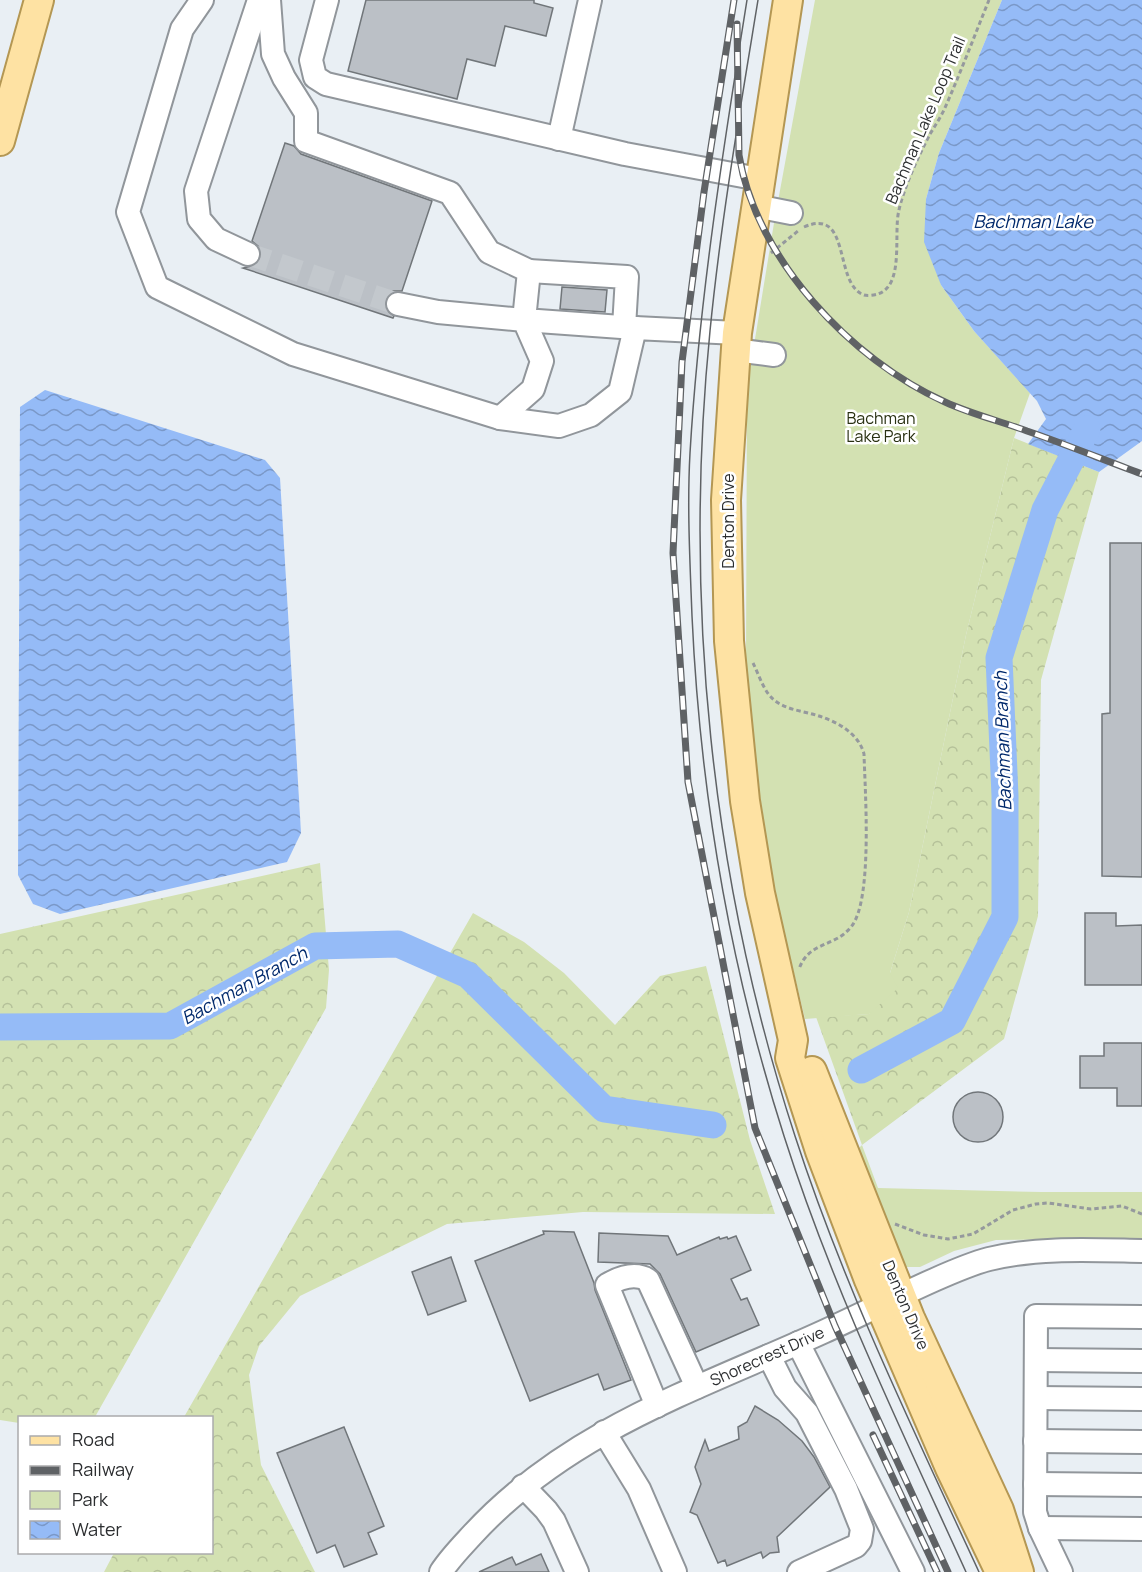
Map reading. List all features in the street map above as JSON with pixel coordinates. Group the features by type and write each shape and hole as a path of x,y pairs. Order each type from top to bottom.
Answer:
{"main road":[{"path":"0,141 29,44 39,0"},
{"name":"Denton Drive","path":"788,0 736,341 726,500 729,641 744,801 760,893 789,980 793,1040 790,1058 830,1147 890,1300 950,1468 1000,1572"},
{"name":"Denton Drive","path":"890,1300 999,1510 1019,1572"}],"street":[{"path":"202,0 182,29 128,212 157,287 293,354 500,418 559,426 591,415 620,392 630,328 627,277 529,271 489,252 450,193 306,141 306,113 284,78 273,54 269,0"},
{"path":"248,254 216,239 199,219 196,191 259,0"},
{"path":"327,0 311,60 315,77 326,84 625,154 758,192 791,213"},
{"path":"559,139 590,0"},
{"path":"500,418 533,389 542,361 524,320 529,271"},
{"path":"398,304 438,312 630,328 736,341 774,355"},
{"name":"Shorecrest Drive","path":"441,1572 480,1526 523,1486 574,1449 697,1387 964,1267 987,1259 1016,1254 1070,1250 1142,1251"},
{"path":"657,1406 607,1285 620,1278 643,1277 648,1280 697,1387"},
{"path":"1061,1572 1035,1512 1036,1316 1142,1317"},
{"path":"798,1343 913,1572"},
{"path":"769,1356 785,1388 807,1413 846,1489 860,1523 862,1535 856,1546 799,1572"},
{"path":"1036,1360 1142,1361"},
{"path":"1036,1398 1142,1399"},
{"path":"604,1432 639,1489 675,1572"},
{"path":"1035,1441 1142,1442"},
{"path":"1035,1484 1142,1485"},
{"path":"523,1486 554,1521 577,1572"},
{"path":"1040,1528 1142,1529"}],"path":[{"name":"Bachman Lake Loop Trail","path":"766,256 805,226 814,223 823,224 831,228 837,239 847,272 857,289 864,295 874,295 888,288 894,278 897,216 900,204 922,151 952,91 988,0"},
{"path":"752,660 772,699 780,704 835,723 858,739 864,754 866,866 859,912 846,933 837,940 807,953 799,969 789,980"},
{"path":"893,1223 924,1235 948,1239 973,1234 1013,1210 1036,1204 1048,1203 1091,1209 1122,1206 1142,1214"}],"green space":[{"name":"Bachman Lake Park","path":"815,0 1002,0 939,153 926,199 941,285 974,331 1030,393 1014,438 966,635 909,912 890,973 898,988 869,1014 805,1019 776,899 757,778 746,658 747,388 774,223"},
{"path":"1014,438 1099,472 1041,680 1038,916 1004,1039 862,1145 816,1017 869,1014 890,973 909,912 966,635"},
{"path":"320,863 329,970 326,1008 96,1416 18,1416 18,1423 0,1420 0,934"},
{"path":"473,913 524,942 564,973 615,1025 660,976 706,966 750,1140 775,1214 583,1212 447,1224 300,1296 259,1346 249,1375 261,1465 315,1572 104,1572 113,1554 213,1554 213,1416 185,1416"},
{"path":"862,1145 878,1188 1142,1192 1142,1239 996,1240 954,1251 920,1267 906,1267 899,1264 854,1153"}],"water":[{"name":"Bachman Lake","path":"1002,0 1142,0 1142,441 1099,472 1028,444 1046,419 1037,401 974,331 941,285 924,242 926,199 939,153"},
{"path":"45,390 265,460 280,478 301,833 287,862 60,914 33,904 18,875 20,407"}],"building":[{"path":"366,0 534,0 534,3 553,8 546,36 505,26 495,66 467,59 457,99 348,71"},
{"path":"285,143 294,146 301,154 432,201 402,291 393,291 385,301 385,309 394,316 393,318 243,268 255,265 260,259 259,247 252,241"},
{"path":"562,287 607,290 605,312 560,309"},
{"path":"1110,543 1142,543 1142,877 1102,876 1102,714 1110,713"},
{"path":"1085,913 1116,913 1116,926 1142,925 1142,985 1085,985"},
{"path":"1104,1043 1142,1043 1142,1106 1117,1106 1117,1088 1080,1088 1080,1056 1104,1056"},
{"path":"978,1092 996,1099 1003,1117 996,1135 978,1142 960,1135 953,1117 960,1099"},
{"path":"543,1231 574,1232 631,1380 604,1390 598,1374 530,1401 475,1261 544,1234"},
{"path":"599,1233 668,1236 677,1255 719,1237 728,1239 736,1236 751,1270 731,1279 741,1300 747,1298 759,1325 696,1352 660,1274 650,1264 598,1262"},
{"path":"451,1257 466,1301 428,1315 412,1272"},
{"path":"755,1406 778,1420 802,1441 814,1457 830,1487 777,1537 779,1552 770,1553 763,1558 761,1552 727,1566 725,1560 718,1563 697,1515 690,1512 701,1484 695,1467 705,1440 709,1451 739,1439 738,1427 747,1422"},
{"path":"344,1427 384,1526 368,1533 377,1554 344,1567 335,1545 317,1553 277,1453"},
{"path":"541,1554 549,1572 479,1572 512,1557 516,1565"}],"waterway":[{"name":"Bachman Branch","path":"861,1070 952,1021 1005,917 1005,796 999,658 1045,510 1087,429"},
{"name":"Bachman Branch","path":"0,1027 170,1026 315,946 398,944 468,975 604,1109 713,1125"}],"tunnel":[{"path":"248,254 398,304"}],"tram line":[{"path":"747,0 721,169 699,339 689,473 696,682 710,814 733,944 748,1008 784,1136 846,1303 966,1572"},
{"path":"758,0 720,248 710,331 702,433 700,535 703,637 711,738 724,840 742,940 766,1039 814,1192 857,1303 979,1572"}],"railway":[{"path":"734,0 704,192 682,362 673,553 688,782 755,1128 835,1326 948,1572"},
{"path":"737,24 739,155 749,194 765,232 787,268 813,302 843,333 910,384 965,410 1142,474"},
{"path":"873,1435 937,1572"}]}
